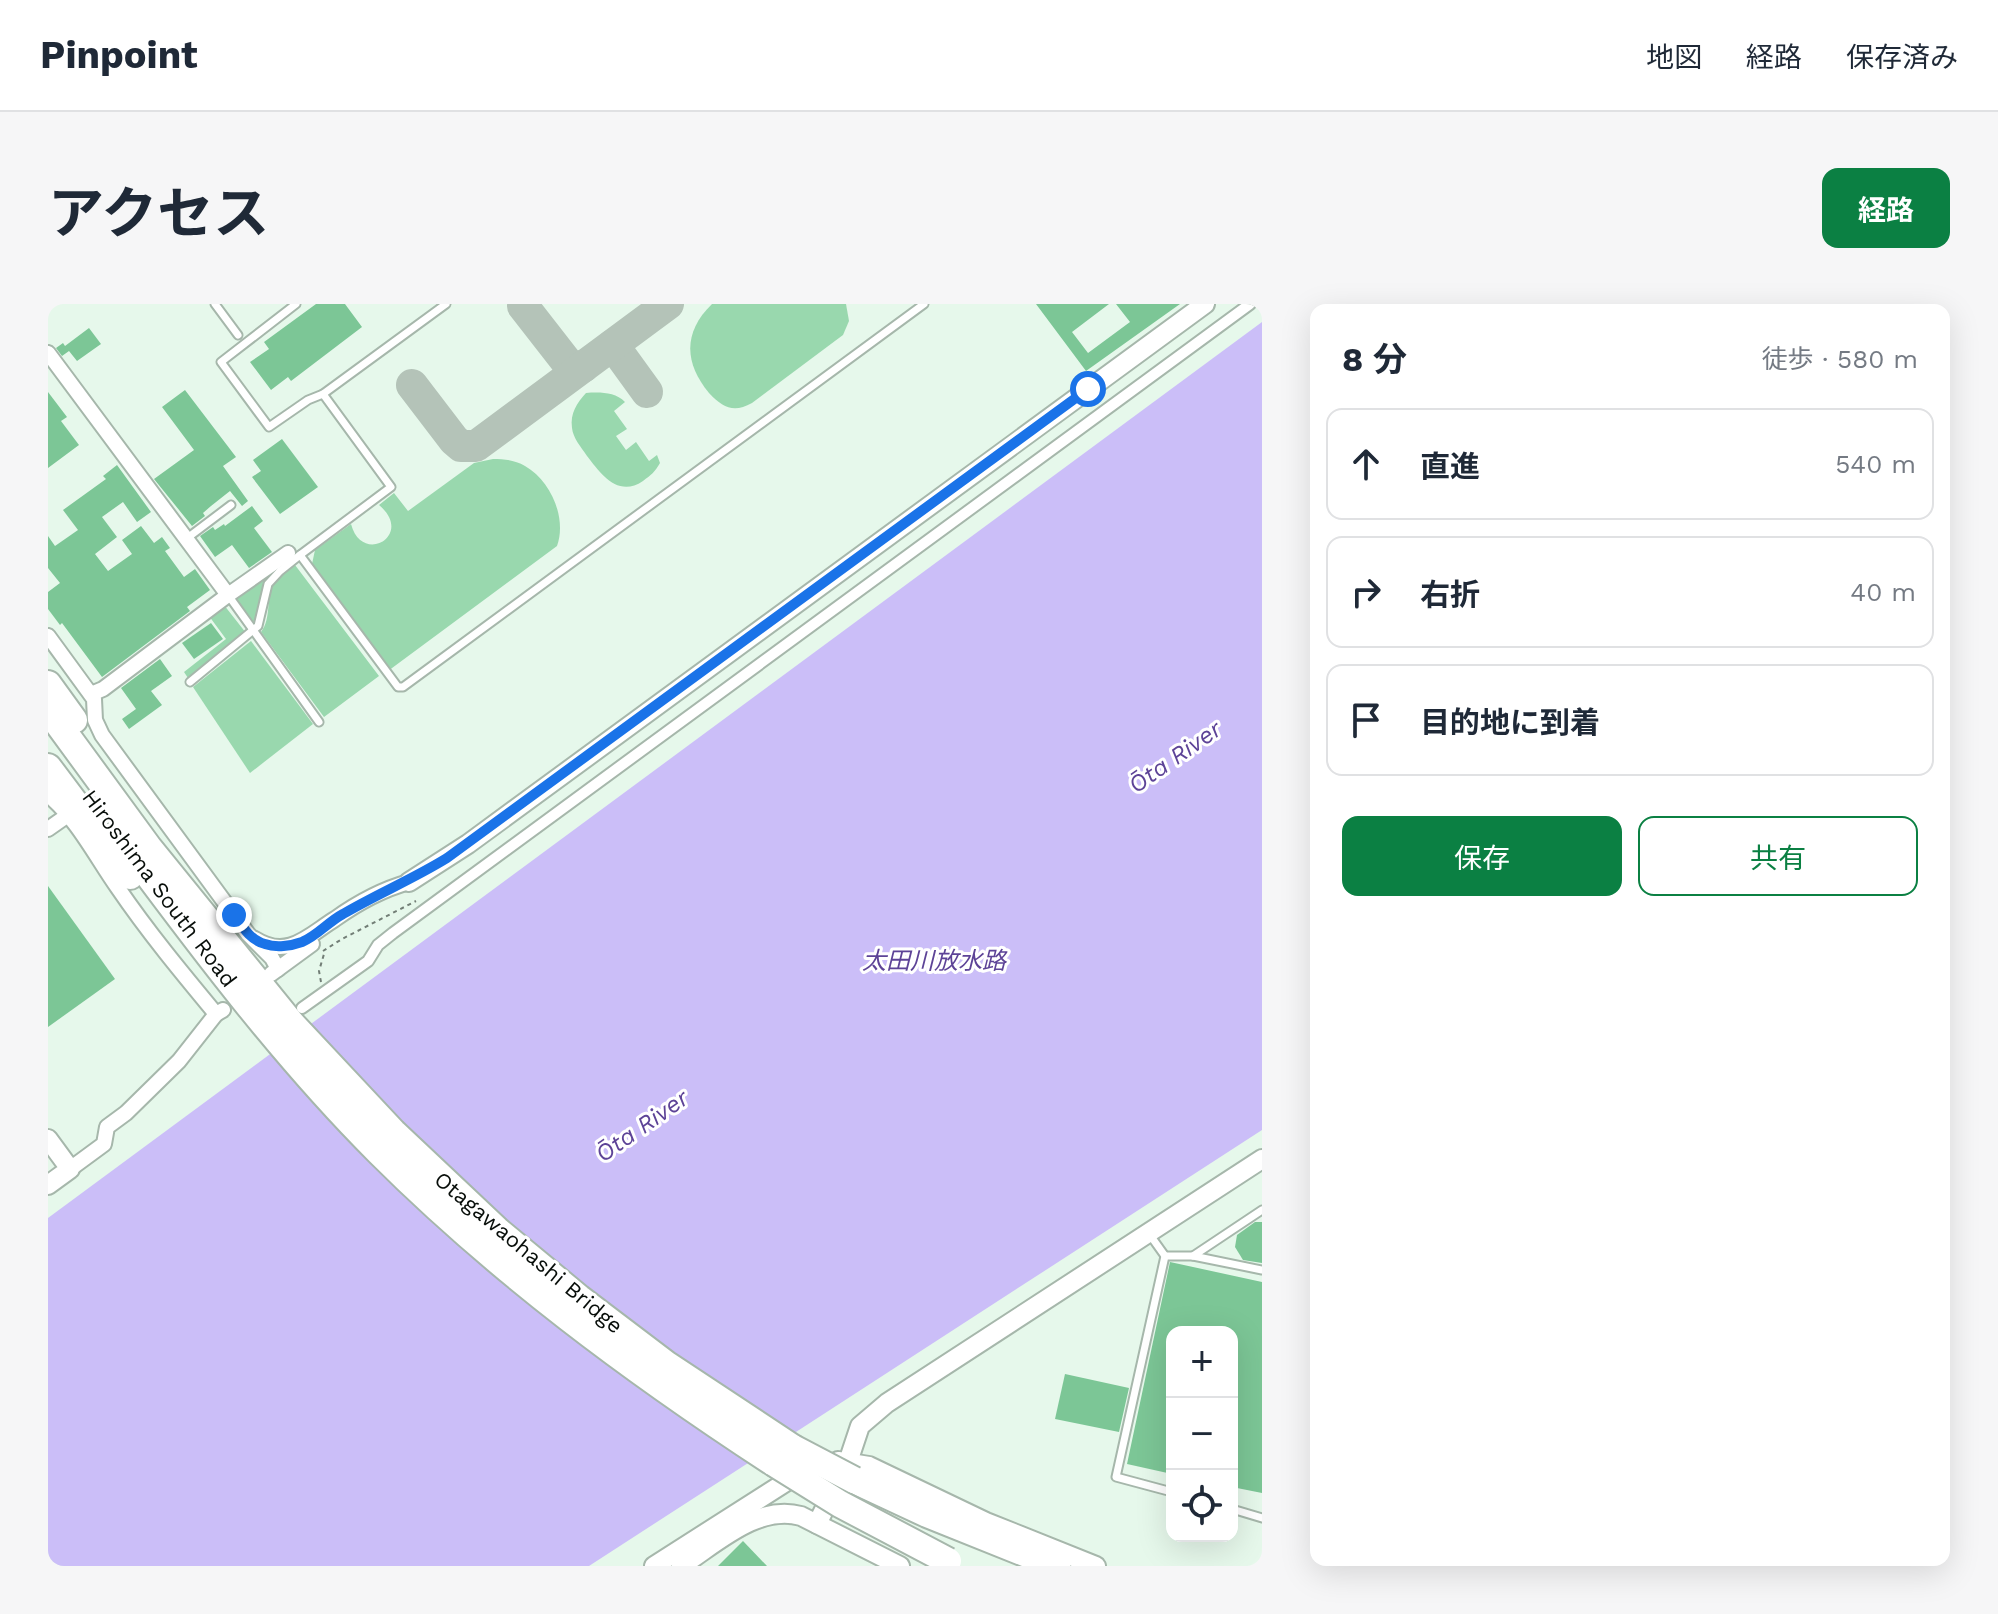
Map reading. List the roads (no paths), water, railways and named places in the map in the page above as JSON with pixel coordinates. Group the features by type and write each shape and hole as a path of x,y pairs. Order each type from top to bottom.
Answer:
{"highway":[{"path":"48,684 162,841 194,901"},
{"name":"Hiroshima South Road","path":"48,710 149,848 194,901 283,1028 318,1099 378,1150"},
{"name":"Hiroshima South Road","path":"48,738 175,912 283,1028"},
{"path":"48,767 194,962 283,1028"},
{"name":"Otagawaohashi Bridge","path":"283,1028 497,1230 579,1298 784,1455"},
{"name":"Otagawaohashi Bridge","path":"378,1150 478,1243 558,1310 674,1397 784,1455"},
{"path":"784,1455 851,1471 927,1514 1057,1566"},
{"path":"784,1455 851,1510 952,1563"}],"street":[{"path":"48,636 91,694 96,707 95,720 102,735 248,934 272,958 274,972 316,941 468,844 1205,304"},
{"path":"283,1028 368,961 378,945 388,937 1250,304"},
{"path":"48,353 228,595"},
{"path":"91,694 103,689 228,595 294,554"},
{"path":"48,795 68,815 150,932 220,1012 179,1061 126,1113 107,1127 104,1144 48,1185"},
{"path":"48,829 68,815"},
{"path":"248,934 270,945 301,943 345,912 396,885 409,882"},
{"path":"48,1139 70,1169"},
{"path":"817,1524 851,1471 860,1426 887,1403 1262,1159"},
{"path":"654,1566 826,1460 851,1471 869,1466 986,1522 1096,1566"},
{"path":"681,1566 762,1515 785,1512 817,1524 900,1566"}],"lane":[{"path":"215,304 238,335"},
{"path":"296,304 221,362 269,427 308,400 323,394 446,304"},
{"path":"294,554 393,684 403,687 924,304"},
{"path":"190,682 254,630 260,621 268,584 294,554 391,487 323,394"},
{"path":"186,539 231,505"},
{"path":"228,595 319,722"},
{"path":"1193,1256 1262,1210"},
{"path":"1149,1233 1165,1256 1116,1477 1166,1490"},
{"path":"1165,1256 1193,1256 1262,1270"},
{"path":"1238,1511 1262,1518"}],"water":[{"name":"太田川放水路","path":"1262,322 1262,1130 589,1566 48,1566 48,1218"}],"water label":[{"name":"Ōta River","path":"1175,757"},
{"name":"Ōta River","path":"642,1126"}]}
